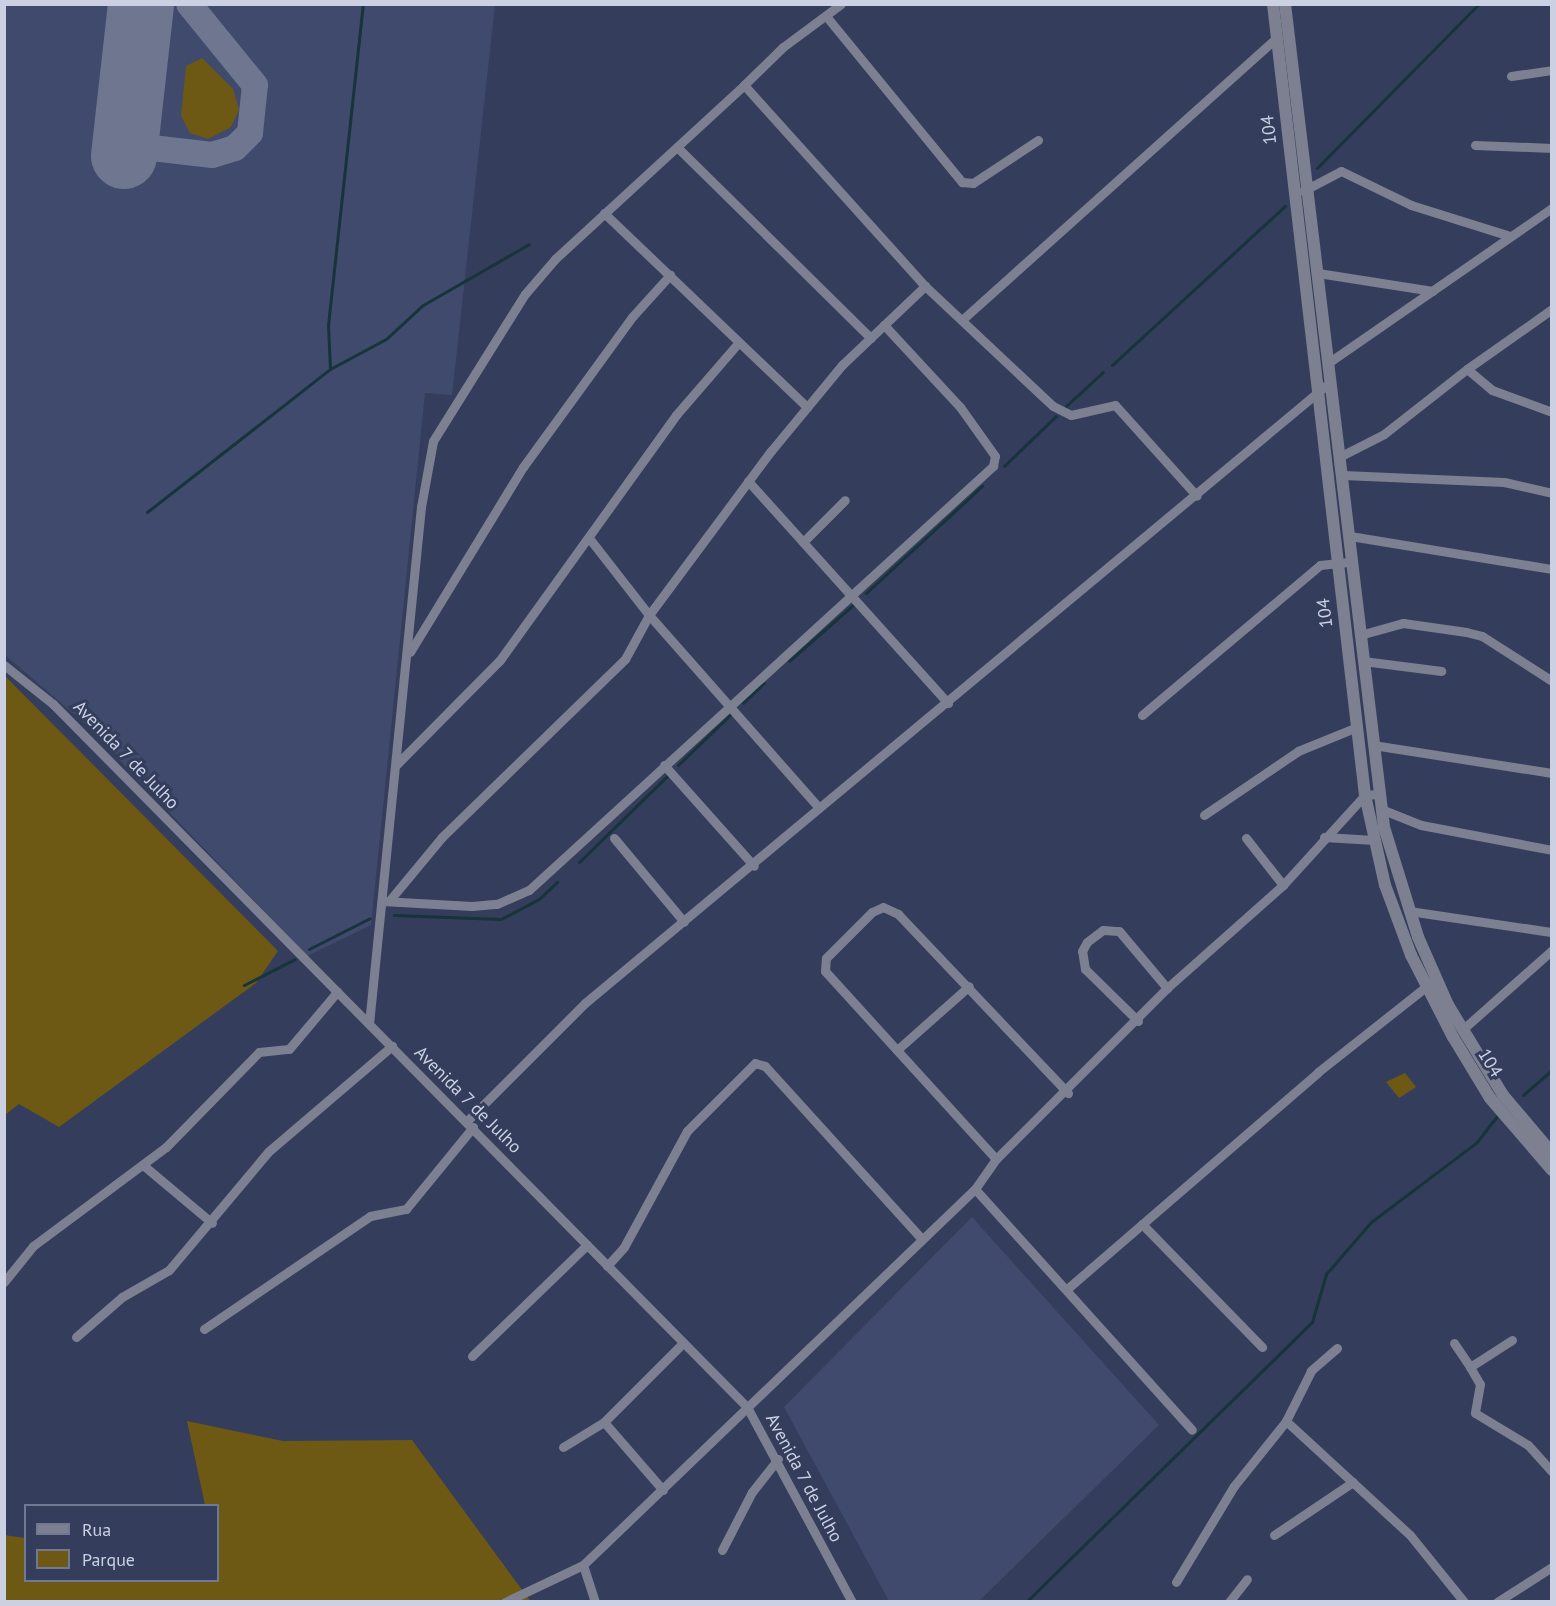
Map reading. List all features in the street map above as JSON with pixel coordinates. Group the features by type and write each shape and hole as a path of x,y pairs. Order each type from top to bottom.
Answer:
{"street":[{"path":"369,1024 385,901 408,656 433,441 525,294 604,213 744,85 842,4"},
{"name":"104","path":"1273,4 1293,193 1319,394 1365,795 1374,840 1397,921 1508,1112 1551,1170"},
{"path":"1285,4 1330,382 1341,456 1351,562 1381,809 1409,911 1432,982 1508,1112 1551,1154"},
{"path":"826,16 962,182 973,183 1038,140"},
{"path":"963,319 1277,37"},
{"path":"1511,76 1551,70"},
{"path":"744,85 925,286 1065,414 1115,405 1197,496"},
{"path":"1475,145 1551,148"},
{"path":"677,147 871,338"},
{"path":"1293,193 1307,190 1341,171 1411,205 1510,236"},
{"path":"1328,363 1551,208"},
{"path":"604,213 807,407"},
{"path":"1318,273 1433,291"},
{"path":"408,656 523,467 620,332 670,275"},
{"path":"385,901 442,837 611,676 649,615 748,481 807,407 871,338 925,286"},
{"path":"1341,456 1384,434 1467,369 1551,309"},
{"path":"385,901 463,906 511,900 664,765 731,702 853,596 996,461 960,407 884,325"},
{"path":"397,764 500,660 676,415 739,342"},
{"path":"1467,369 1492,390 1551,412"},
{"path":"204,1329 370,1216 406,1209 470,1124 585,1003 754,866 819,808 1197,496 1319,394 1330,382"},
{"path":"1343,475 1504,482 1551,493"},
{"path":"748,481 948,703"},
{"path":"803,542 845,500"},
{"path":"1350,536 1551,569"},
{"path":"589,537 649,615 731,702 819,808"},
{"path":"1142,716 1320,565 1351,562"},
{"path":"1360,635 1403,623 1466,632 1482,636 1551,681"},
{"path":"1363,661 1441,671"},
{"name":"Avenida 7 de Julho","path":"4,665 60,712 470,1124 747,1407 778,1460 852,1602"},
{"path":"1204,815 1298,751 1357,727"},
{"path":"1373,745 1551,774"},
{"path":"664,765 754,866"},
{"path":"505,1602 583,1565 921,1238 975,1189 996,1159 1068,1093 1167,988 1283,885 1324,837 1365,795 1378,794"},
{"path":"1381,809 1443,830 1551,850"},
{"path":"1324,837 1374,840"},
{"path":"614,838 684,922"},
{"path":"1246,838 1283,885"},
{"path":"996,1159 897,1050 824,964 872,912 892,909 969,986 1068,1093"},
{"path":"1409,911 1551,932"},
{"path":"1138,1021 1085,969 1082,951 1087,942 1103,930 1119,931 1167,988"},
{"path":"1462,1030 1551,950"},
{"path":"1067,1289 1432,982"},
{"path":"897,1050 969,986"},
{"path":"4,1282 33,1246 143,1165 259,1052 285,1051 296,1043 337,992"},
{"path":"76,1337 122,1297 168,1270 289,1131 392,1046"},
{"path":"607,1266 624,1247 687,1131 755,1063 765,1066 921,1238"},
{"path":"143,1165 212,1222"},
{"path":"975,1189 1192,1430"},
{"path":"1142,1224 1262,1347"},
{"path":"472,1356 587,1245"},
{"path":"1470,1367 1512,1340"},
{"path":"563,1447 604,1422 683,1343"},
{"path":"1454,1343 1480,1384 1476,1413 1528,1445 1551,1472"},
{"path":"1176,1582 1234,1486 1286,1421 1311,1371 1337,1348"},
{"path":"1286,1421 1422,1547 1464,1602"},
{"path":"604,1422 663,1490"},
{"path":"722,1550 752,1492 778,1460"},
{"path":"1274,1535 1353,1482"},
{"path":"583,1565 596,1602"},
{"path":"1497,1602 1551,1567"},
{"path":"1229,1602 1247,1579"}],"shaded area":[{"path":"5,5 495,5 452,395 425,393 371,925 307,956 81,720 5,655"},
{"path":"972,1217 1159,1425 979,1601 889,1601 784,1407"}],"green space":[{"path":"202,58 233,89 239,110 231,127 208,139 190,133 181,116 186,66"},
{"path":"5,676 278,951 256,983 59,1127 19,1104 5,1115"},
{"path":"1405,1073 1416,1087 1399,1098 1386,1082"},
{"path":"187,1421 283,1441 412,1440 531,1602 5,1601 4,1535 24,1538 24,1582 219,1582 219,1504 205,1504"}],"waterway":[{"path":"330,369 328,325 363,4"},
{"path":"1317,168 1479,4"},
{"path":"1112,365 1285,206"},
{"path":"147,512 330,369 386,339 423,305 529,244"},
{"path":"1066,406 1103,372"},
{"path":"1004,466 1056,416"},
{"path":"866,593 982,486"},
{"path":"789,661 854,604"},
{"path":"743,703 764,683"},
{"path":"678,765 732,713"},
{"path":"579,862 667,776"},
{"path":"394,915 501,919 539,899 557,882"},
{"path":"309,949 370,918"},
{"path":"244,985 295,959"},
{"path":"1523,1095 1552,1070"},
{"path":"1026,1602 1312,1322 1326,1274 1371,1222 1476,1143 1496,1117"}],"taxiway":[{"path":"126,145 212,155 235,148 250,133 255,85 189,4"}],"runway":[{"path":"124,156 141,4"}]}
